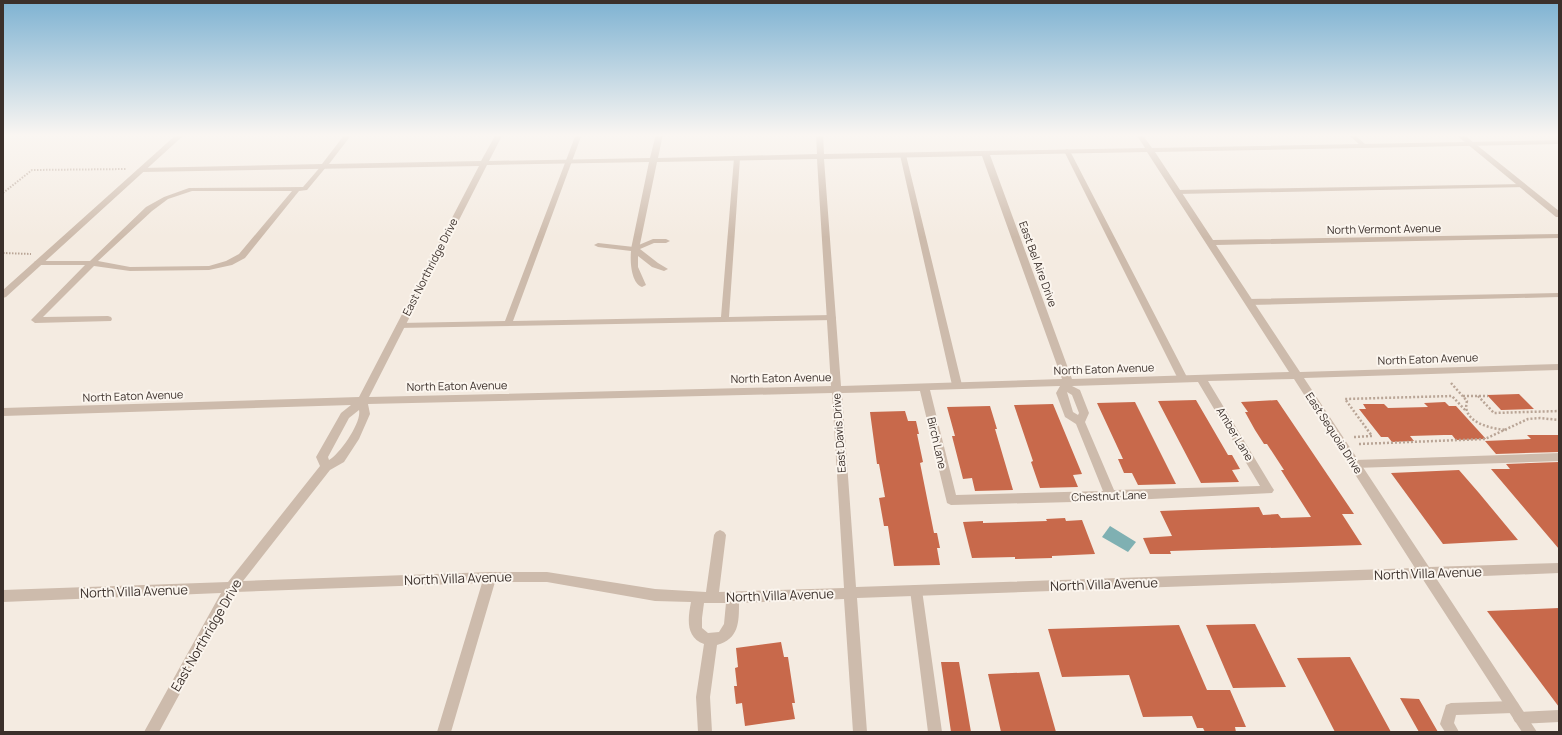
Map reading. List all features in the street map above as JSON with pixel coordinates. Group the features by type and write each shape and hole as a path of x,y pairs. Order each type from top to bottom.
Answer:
{"street":[{"path":"3,295 142,169 184,168"},
{"name":"East Northridge Drive","path":"326,467 322,457 345,416 362,401 481,168"},
{"path":"634,249 651,168"},
{"name":"East Davis Drive","path":"821,168 860,732"},
{"name":"East Bel Aire Drive","path":"990,168 1066,384"},
{"name":"East Sequoia Drive","path":"1161,168 1355,464 1424,573 1530,732"},
{"path":"1502,168 1559,215"},
{"name":"North Vermont Avenue","path":"1210,243 1559,236"},
{"name":"North Eaton Avenue","path":"3,412 957,385 1066,384 1183,378 1559,367"},
{"name":"Amber Lane","path":"1201,378 1268,490"},
{"path":"1066,384 1060,393 1069,414 1080,422 1111,496"},
{"name":"Birch Lane","path":"924,387 951,500"},
{"name":"East Northridge Drive","path":"151,732 231,587 326,467 340,459 355,436 365,414 362,401"},
{"name":"Chestnut Lane","path":"951,500 1268,490"},
{"path":"712,598 720,535"},
{"name":"North Villa Avenue","path":"3,596 490,577 547,577 655,595 712,598 1559,568"},
{"path":"444,732 490,577"},
{"path":"698,598 695,623 696,630 701,636 711,640 721,638 730,630 732,597"},
{"path":"705,732 703,702 704,682 711,640"}],"lane":[{"path":"108,320 35,320 148,209 166,198 191,189 305,189 322,168"},
{"path":"508,324 566,168"},
{"path":"725,320 736,168"},
{"path":"906,168 957,385"},
{"path":"1076,168 1183,378"},
{"path":"1177,192 1524,186"},
{"path":"38,263 92,263 130,269 209,268 229,263 242,256 297,189"},
{"path":"598,245 634,249 653,241 666,241"},
{"path":"634,249 655,265 664,269"},
{"path":"634,249 634,267 642,285"},
{"path":"1249,302 1559,295"},
{"path":"400,326 832,318"},
{"path":"1355,464 1559,457"},
{"path":"916,590 935,732"},
{"path":"1452,732 1447,724 1452,709 1559,716"}],"path":[{"path":"3,192 32,170 142,169"},
{"path":"3,253 46,256"},
{"path":"1451,383 1467,401 1465,407 1466,411"},
{"path":"1354,437 1372,436 1345,399 1452,396 1472,418 1483,425 1494,429 1508,430"},
{"path":"1463,396 1488,396"},
{"path":"1478,396 1494,413 1559,411"},
{"path":"1359,444 1485,439 1499,435 1524,421 1534,418 1559,420"}],"water":[{"path":"1110,526 1136,542 1128,552 1102,537"}],"building":[{"path":"1519,394 1534,409 1501,410 1487,395"},
{"path":"1196,400 1228,455 1232,455 1240,469 1232,470 1239,482 1201,483 1158,401"},
{"path":"1277,400 1354,514 1342,514 1362,545 1170,551 1171,554 1150,554 1143,538 1172,536 1160,511 1259,507 1263,515 1278,514 1281,518 1311,517 1281,470 1284,470 1267,444 1264,444 1255,430 1245,412 1248,412 1241,402"},
{"path":"1135,402 1176,484 1138,485 1132,473 1124,473 1118,459 1123,459 1097,403"},
{"path":"1445,402 1449,406 1456,406 1486,439 1456,440 1452,435 1410,436 1414,441 1392,442 1388,437 1381,437 1359,409 1366,409 1363,404 1384,404 1388,408 1428,407 1424,403"},
{"path":"1053,404 1082,474 1073,475 1078,487 1040,488 1031,462 1033,461 1014,405"},
{"path":"990,406 997,429 995,429 1013,490 975,491 972,478 963,479 952,436 955,436 947,407"},
{"path":"905,411 908,421 916,421 919,434 917,434 923,462 920,463 934,533 937,533 940,548 937,548 940,565 894,566 888,526 884,526 879,498 885,497 879,464 877,464 870,412"},
{"path":"1527,435 1559,435 1559,452 1496,454 1485,441 1531,439"},
{"path":"1559,462 1559,549 1491,469 1510,469 1506,464"},
{"path":"1459,470 1518,540 1443,544 1391,473"},
{"path":"1065,518 1066,521 1082,520 1095,554 1052,556 1052,558 972,558 963,522 983,521 983,523 1047,521 1046,519"},
{"path":"1559,608 1559,707 1487,611"},
{"path":"1255,624 1286,687 1233,688 1206,625"},
{"path":"1179,625 1207,690 1230,690 1246,727 1235,727 1236,732 1205,732 1203,728 1197,728 1192,716 1143,717 1129,675 1062,677 1048,629"},
{"path":"781,642 784,657 788,657 795,703 792,703 795,719 745,726 742,703 736,704 734,686 737,686 735,668 738,667 736,648"},
{"path":"1350,657 1391,732 1335,732 1297,658"},
{"path":"941,662 959,662 971,732 951,732"},
{"path":"1039,672 1056,732 1001,732 988,674"},
{"path":"1400,698 1419,699 1438,732 1419,732"}]}
